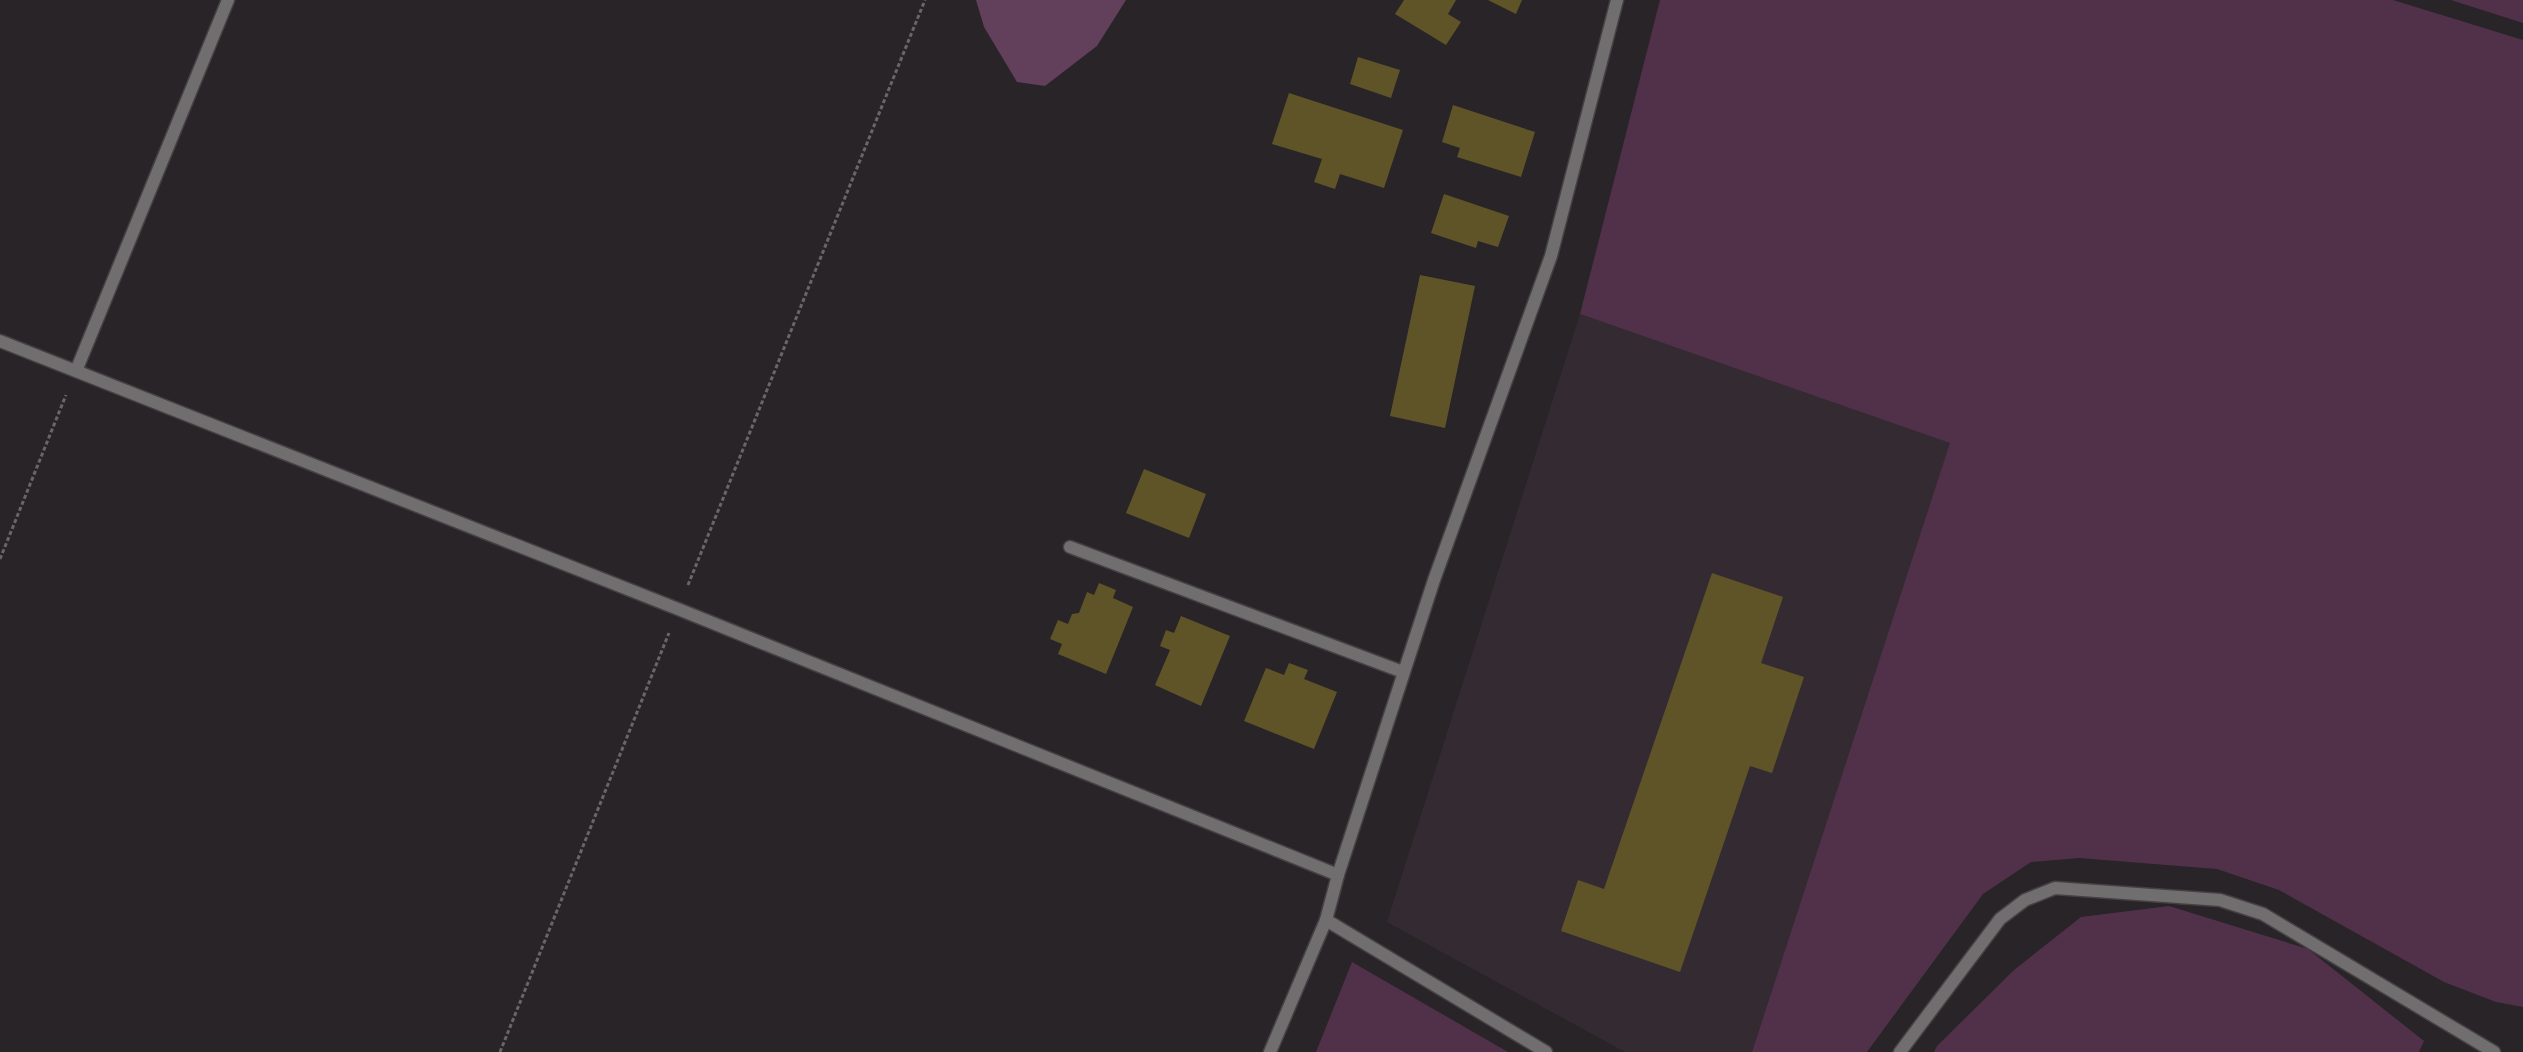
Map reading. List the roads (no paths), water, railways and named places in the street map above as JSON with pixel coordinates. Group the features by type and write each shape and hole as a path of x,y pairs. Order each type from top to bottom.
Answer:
{"street":[{"path":"76,371 228,0"},
{"path":"1270,1052 1326,920 1338,875 1434,580 1552,256 1617,0"},
{"path":"0,341 678,609 1338,875"},
{"path":"1070,547 1403,672"},
{"path":"1900,1052 2000,919 2026,900 2056,888 2220,900 2263,914 2494,1052"},
{"path":"1326,920 1546,1052"}]}
